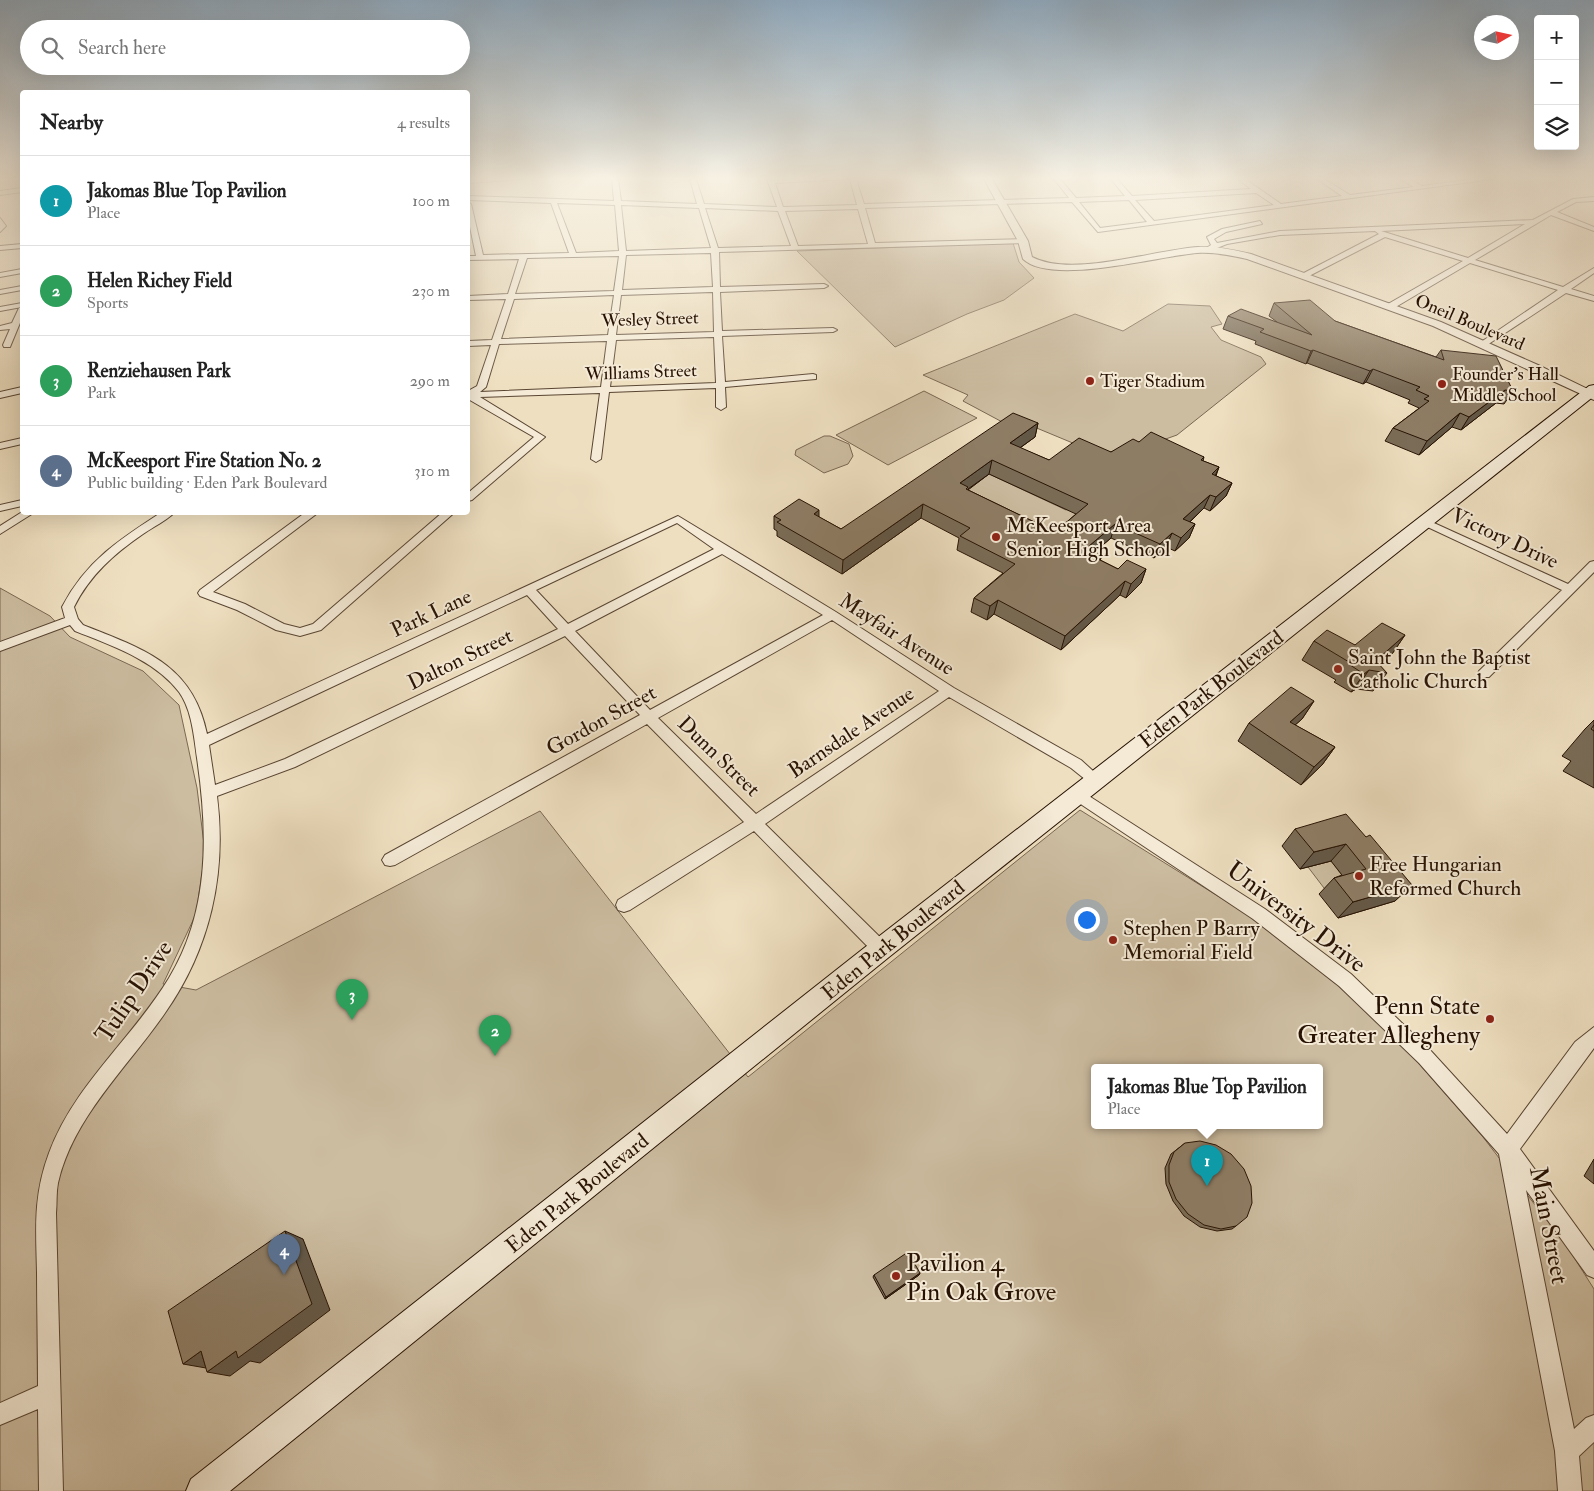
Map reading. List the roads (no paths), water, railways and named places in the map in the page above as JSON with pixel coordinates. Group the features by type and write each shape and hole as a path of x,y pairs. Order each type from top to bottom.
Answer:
{"main road":[{"name":"Eden Park Boulevard","path":"203,1491 881,949 1424,521 1592,393"}],"street":[{"path":"478,249 480,258"},
{"path":"571,249 573,255"},
{"path":"596,459 614,338 623,249"},
{"path":"470,258 772,249"},
{"name":"Oneil Boulevard","path":"1025,249 1028,259 1037,266 1061,268 1126,261 1200,249"},
{"name":"Oneil Boulevard","path":"1217,249 1255,258 1392,306 1484,344 1592,393"},
{"path":"1304,275 1356,249"},
{"path":"1430,249 1594,299"},
{"path":"1392,306 1489,249"},
{"path":"714,250 721,407"},
{"path":"470,394 481,387 494,342 524,256"},
{"path":"1484,344 1594,270"},
{"path":"0,275 20,271"},
{"path":"470,298 824,286"},
{"path":"0,292 20,288"},
{"path":"0,309 20,305"},
{"path":"7,345 20,315"},
{"path":"0,328 16,325"},
{"name":"Wesley Street","path":"470,343 833,330"},
{"name":"Williams Street","path":"470,395 721,385 813,377"},
{"path":"0,395 20,390"},
{"path":"470,396 540,437 470,496"},
{"path":"0,446 20,441"},
{"path":"0,508 20,503"},
{"path":"0,531 25,515"},
{"path":"0,647 72,620 68,607 72,598 95,565 166,515"},
{"path":"310,515 204,593 241,607 280,627 300,632 317,627 447,515"},
{"name":"Mayfair Avenue","path":"678,519 722,549 832,615 949,691 1076,764 1087,787"},
{"name":"Park Lane","path":"201,743 678,519"},
{"name":"Victory Drive","path":"1424,521 1570,589"},
{"name":"Dalton Street","path":"210,793 290,763 568,629 722,549"},
{"path":"1484,674 1594,565"},
{"name":"Dunn Street","path":"529,590 568,629 649,717 881,949"},
{"name":"Gordon Street","path":"390,860 832,615"},
{"name":"Tulip Drive","path":"51,1491 46,1214 49,1180 62,1147 87,1099 174,983 193,947 206,913 214,850 210,793 191,700 172,676 150,660 79,628 72,620"},
{"name":"Barnsdale Avenue","path":"624,905 756,822 949,691"},
{"name":"University Drive","path":"1087,787 1345,980 1425,1057 1508,1149 1594,1268"},
{"name":"Main Street","path":"1568,1451 1508,1149 1581,1048 1594,1036"},
{"path":"0,1414 48,1394"},
{"path":"1570,1491 1568,1451 1594,1426"}],"place":[{"name":"Tiger Stadium","path":"1090,381"},
{"name":"Founder's Hall Middle School","path":"1442,384"},
{"name":"McKeesport Area Senior High School","path":"996,537"},
{"name":"Saint John the Baptist Catholic Church","path":"1338,669"},
{"name":"Free Hungarian Reformed Church","path":"1359,876"},
{"name":"Stephen P Barry Memorial Field","path":"1113,940"},
{"name":"Penn State Greater Allegheny","path":"1490,1019"},
{"name":"Renziehausen Park","path":"352,1020"},
{"name":"Helen Richey Field","path":"495,1056"},
{"name":"Jakomas Blue Top Pavilion","path":"1207,1186"},
{"name":"McKeesport Fire Station No. 2","path":"284,1275"},
{"name":"Pavilion 4 Pin Oak Grove","path":"896,1276"}]}
